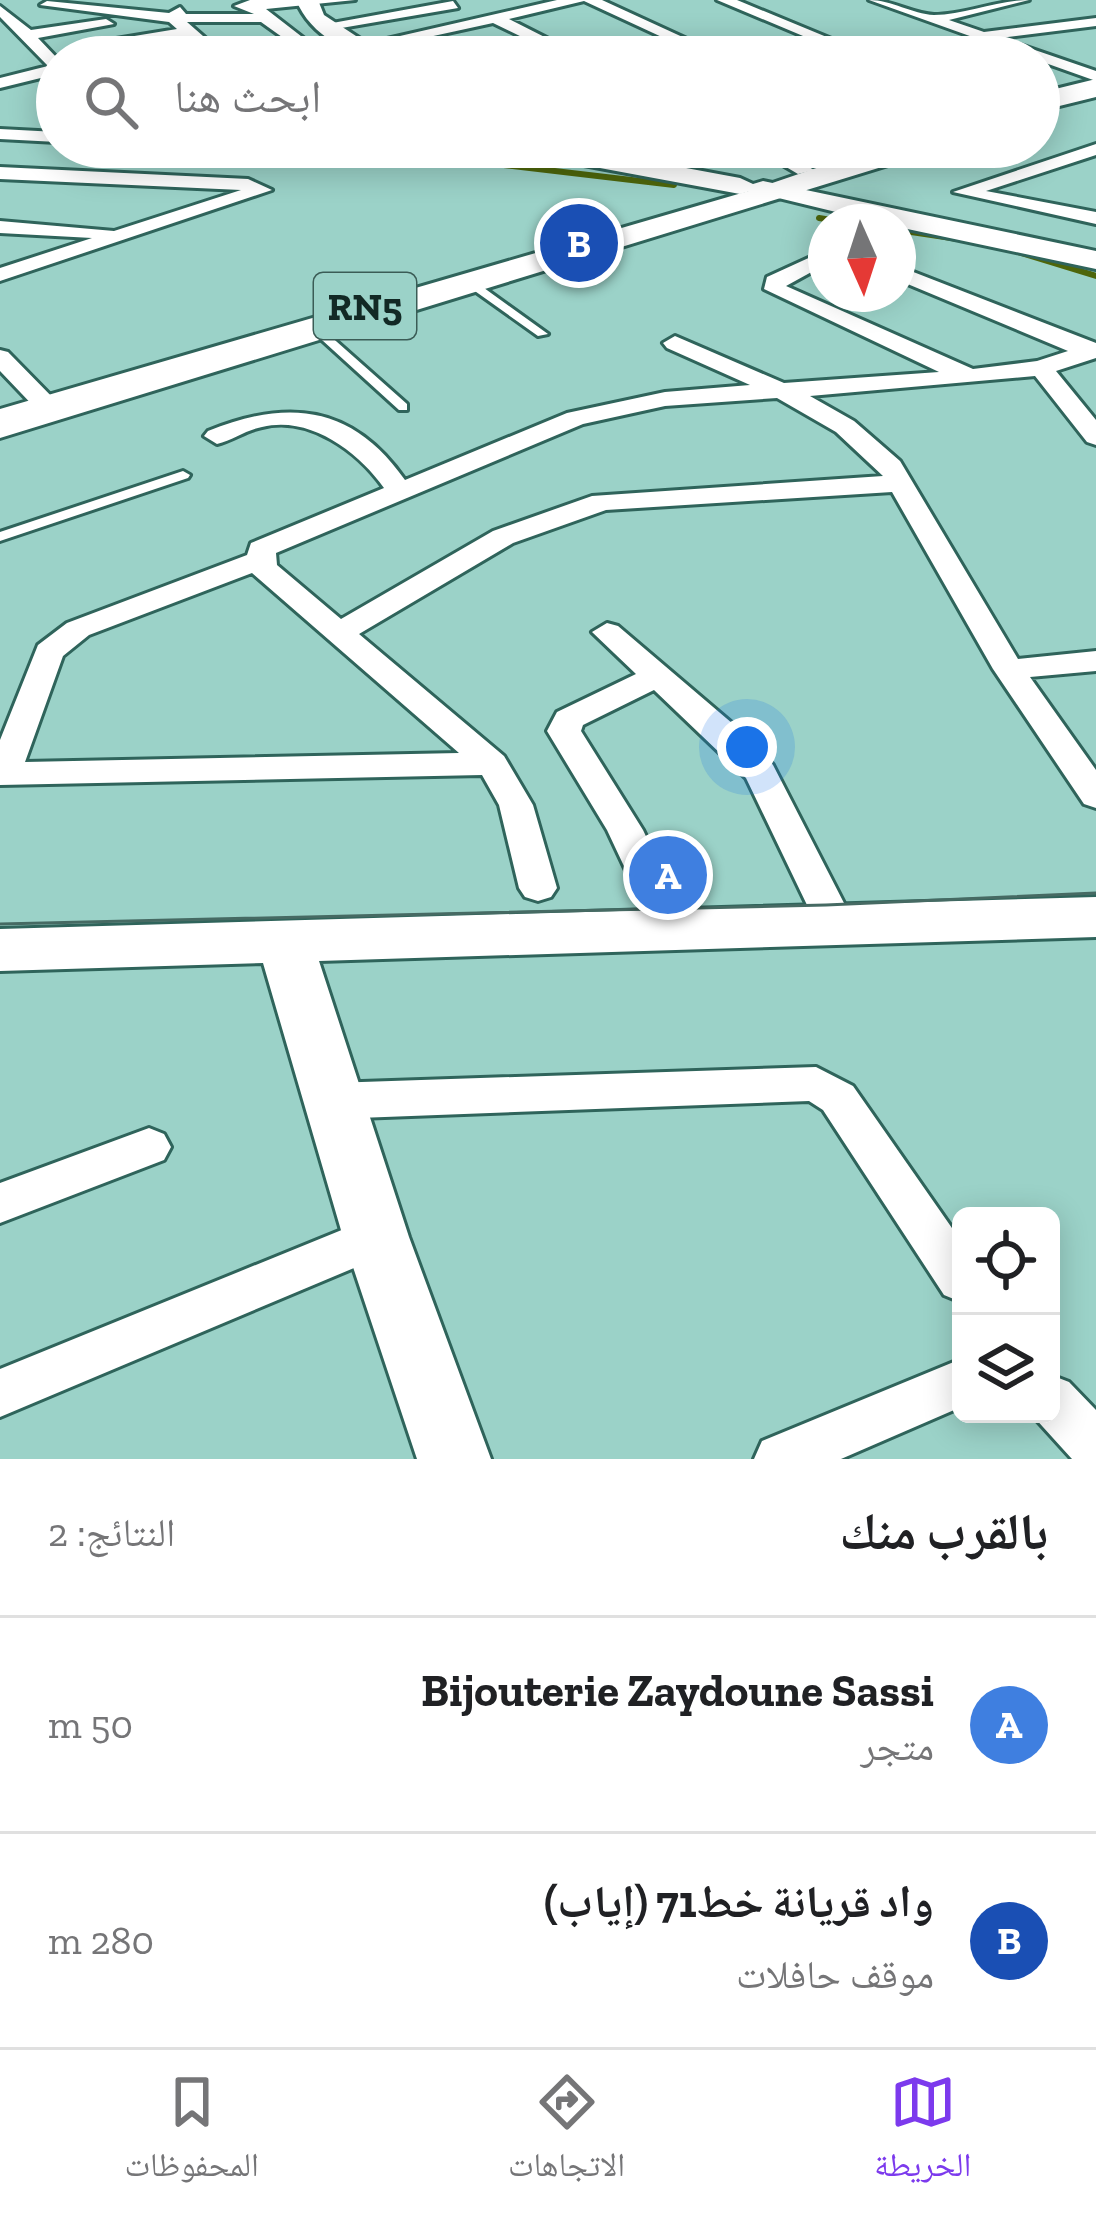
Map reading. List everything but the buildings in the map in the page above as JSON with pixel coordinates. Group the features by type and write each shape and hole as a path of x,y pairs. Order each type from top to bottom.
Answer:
{"highway":[{"path":"1060,101 1096,92"},
{"name":"RN5","path":"0,419 765,192 828,168"},
{"name":"RN5","path":"47,405 843,168"}],"main road":[{"path":"307,3 324,26 341,36"},
{"path":"627,168 1083,257"},
{"path":"643,171 765,192"},
{"path":"0,950 1096,917"},
{"path":"285,944 376,1237 454,1459"}],"street":[{"path":"3,93 49,3 177,10 348,0"},
{"path":"410,36 577,0"},
{"path":"590,0 671,36"},
{"path":"724,0 813,36"},
{"path":"877,0 982,36"},
{"path":"932,20 1022,0"},
{"path":"324,26 454,4"},
{"path":"258,8 293,36"},
{"path":"50,36 177,10"},
{"path":"177,10 192,36"},
{"path":"496,18 533,36"},
{"path":"979,35 1096,22"},
{"path":"88,26 100,36"},
{"path":"171,36 187,32"},
{"path":"1060,63 1096,76"},
{"path":"0,131 36,132"},
{"path":"1060,161 1096,149"},
{"path":"763,168 765,192"},
{"path":"1037,168 962,192 1096,220 1083,257"},
{"path":"0,173 248,185 262,190 0,274"},
{"path":"0,227 125,235"},
{"path":"808,265 775,282 775,289 808,304"},
{"path":"916,279 1093,351"},
{"path":"826,312 969,376"},
{"path":"675,343 777,391 875,449 1009,669 1096,796"},
{"path":"259,562 261,549 272,543 576,418 665,400 1041,368 1093,351"},
{"path":"0,357 47,405"},
{"path":"1041,368 1096,437"},
{"path":"217,436 262,419 304,420 362,448 398,490"},
{"path":"338,633 503,537 588,506 627,497 899,483"},
{"path":"259,562 493,764 516,806 538,888"},
{"path":"259,562 116,614 58,642 49,652 2,774 493,764"},
{"path":"607,632 741,749 761,773 826,905 830,928"},
{"path":"1009,669 1096,661"},
{"path":"651,887 616,814 564,731 569,719 656,676"},
{"path":"332,1102 817,1084 838,1098 952,1267"},
{"path":"0,1203 149,1147"},
{"path":"0,1393 376,1237"},
{"path":"780,1459 952,1387"},
{"path":"1060,1409 1096,1447"}],"lane":[{"path":"469,282 542,334"},
{"path":"316,328 404,406"},
{"path":"0,537 183,475"}],"waterway":[{"path":"529,168 674,185"},
{"path":"916,233 958,239"},
{"path":"1015,251 1096,276"}],"tram line":[{"path":"0,924 826,905 1096,893"}],"place":[{"name":"واد قريانة خط71 (إياب)","path":"579,243"},
{"name":"Bijouterie Zaydoune Sassi","path":"668,875"}]}
